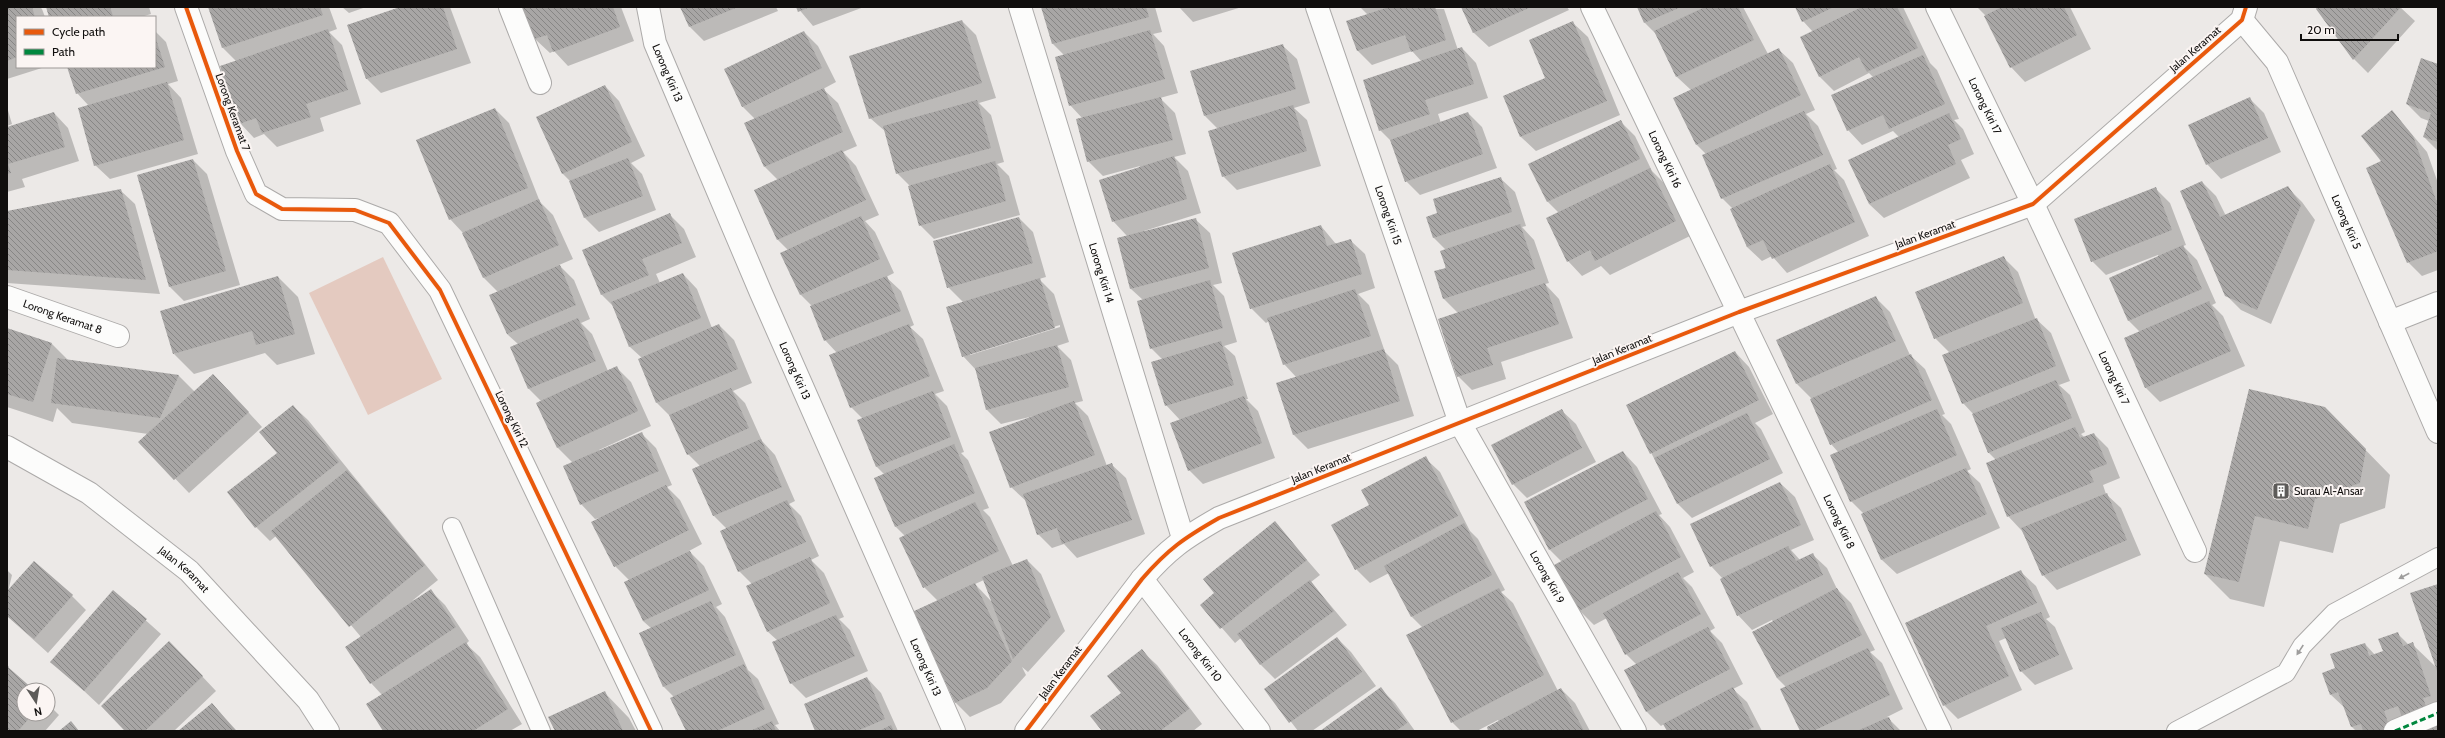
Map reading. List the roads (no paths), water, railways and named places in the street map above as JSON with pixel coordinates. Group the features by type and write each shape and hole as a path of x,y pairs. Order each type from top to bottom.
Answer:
{"street":[{"name":"Lorong Keramat 7","path":"186,7 237,151 256,194 282,209"},
{"path":"510,7 540,83"},
{"name":"Lorong Kiri 13","path":"648,7 655,43 761,293 954,731"},
{"name":"Lorong Kiri 14","path":"1020,7 1183,538"},
{"name":"Lorong Kiri 15","path":"1317,7 1460,423"},
{"name":"Lorong Kiri 16","path":"1592,7 1739,312"},
{"name":"Lorong Kiri 17","path":"1937,7 2033,204"},
{"name":"Jalan Keramat","path":"1026,731 1142,579 1160,558 1183,538 1219,518 1739,312 2033,204 2244,13"},
{"name":"Lorong Kiri 5","path":"2244,13 2277,62 2438,432"},
{"name":"Lorong Kiri 7","path":"2033,204 2195,551"},
{"name":"Lorong Kiri 12","path":"282,209 355,210 389,223 440,290 651,731"},
{"name":"Lorong Keramat 8","path":"7,297 118,336"},
{"path":"2390,322 2438,302"},
{"name":"Lorong Kiri 8","path":"1739,312 1940,731"},
{"name":"Lorong Kiri 9","path":"1460,423 1635,731"},
{"name":"Jalan Keramat","path":"7,446 89,492 189,571 308,700 328,731"},
{"name":"Lorong Kiri 10","path":"1142,579 1259,731"},
{"path":"2395,731 2438,713"}],"lane":[{"path":"452,527 541,731"},
{"path":"2176,731 2286,673 2302,646 2334,613 2438,557"}],"place":[{"name":"Surau Al-Ansar","path":"2281,491"}]}
